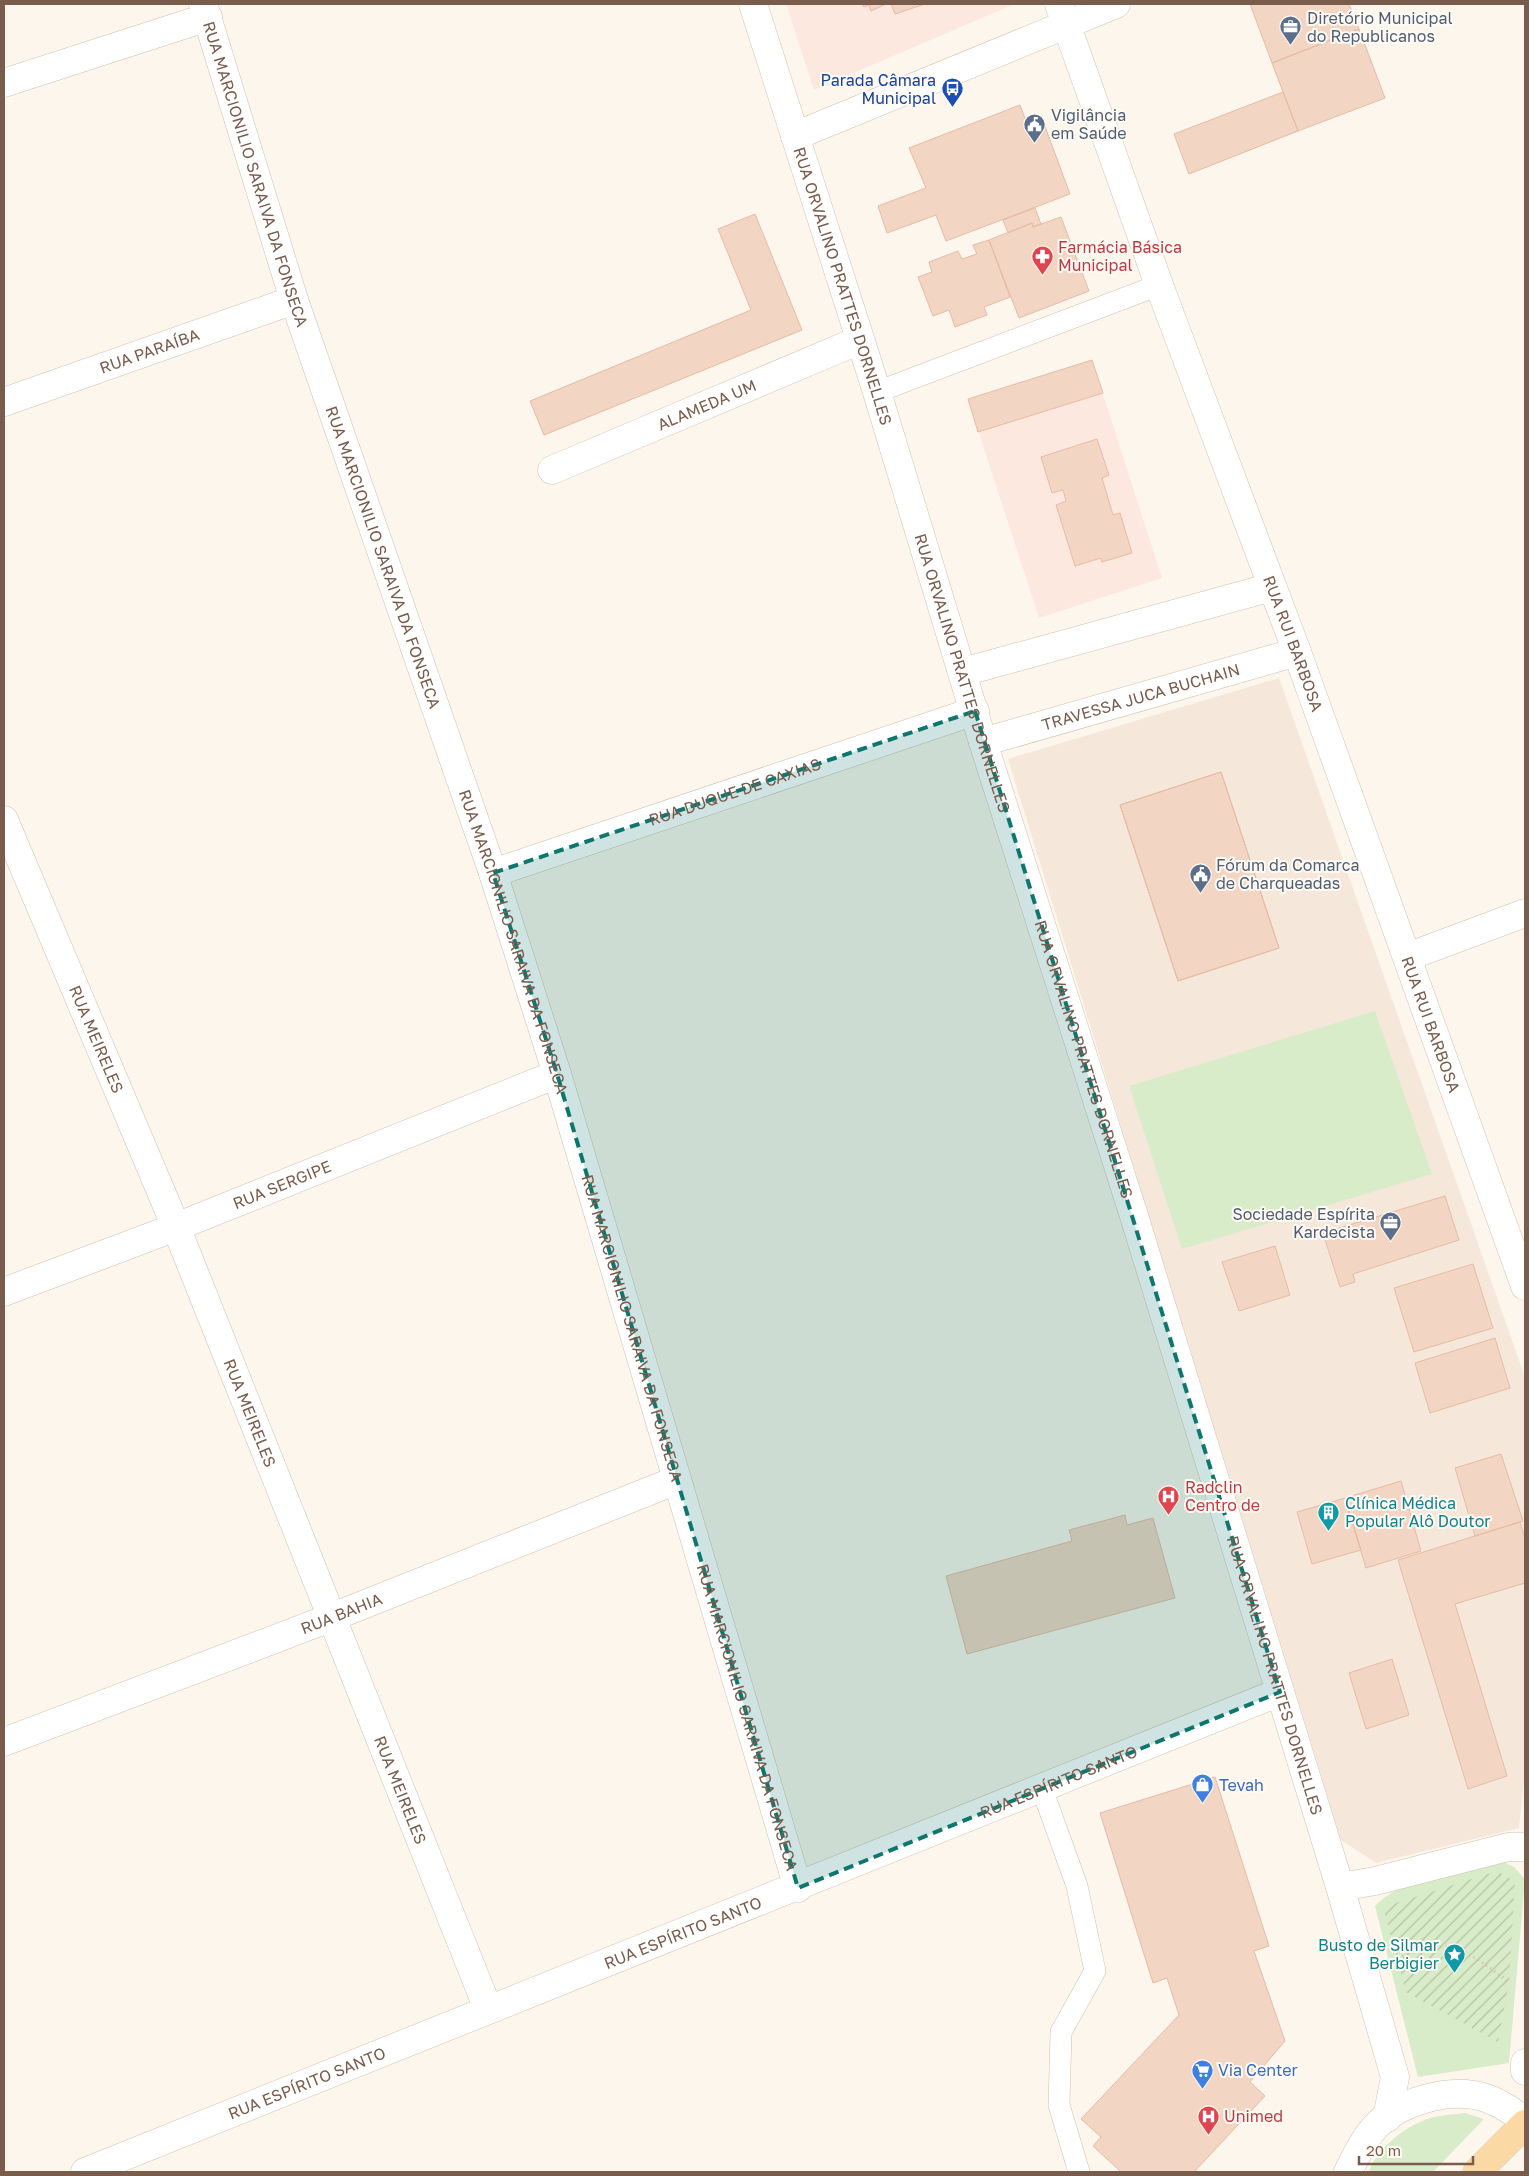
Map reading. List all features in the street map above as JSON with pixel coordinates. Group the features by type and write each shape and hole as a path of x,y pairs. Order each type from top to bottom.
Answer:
{"main road":[{"path":"1477,2172 1525,2122"}],"street":[{"name":"RUA ORVALINO PRATTES DORNELLES","path":"753,4 878,392 983,742 1134,1216 1340,1887 1395,2077 1387,2118"},
{"path":"795,136 1062,14 1116,4"},
{"path":"4,83 205,10"},
{"name":"RUA MARCIONILIO SARAIVA DA FONSECA","path":"205,10 294,300 493,873 557,1074 798,1888"},
{"name":"RUA RUI BARBOSA","path":"1062,14 1159,285 1297,652 1525,1286"},
{"name":"RUA PARAÍBA","path":"4,402 294,300"},
{"name":"ALAMEDA UM","path":"552,470 860,340"},
{"path":"963,672 1272,587"},
{"name":"TRAVESSA JUCA BUCHAIN","path":"983,742 1297,652"},
{"name":"RUA DUQUE DE CAXIAS","path":"493,873 975,711"},
{"name":"RUA MEIRELES","path":"5,828 176,1227 330,1618 488,2009"},
{"path":"1407,957 1525,912"},
{"name":"RUA SERGIPE","path":"4,1292 176,1227 557,1074"},
{"name":"RUA BAHIA","path":"4,1742 330,1618 677,1480"},
{"name":"RUA ESPÍRITO SANTO","path":"85,2172 488,2009 798,1888 1280,1692"},
{"path":"1340,1887 1375,1881 1508,1847 1525,1847"},
{"path":"1525,2063 1525,2071"},
{"path":"1348,2172 1357,2153 1372,2131 1387,2118 1414,2102 1449,2094 1485,2097 1505,2106 1525,2122"}],"lane":[{"path":"878,392 1159,285"},
{"path":"1042,1789 1077,1886 1095,1971 1061,2032 1059,2105 1079,2172"}],"path":[{"path":"1398,1959 1413,1950 1433,1946 1454,1947 1477,1959 1509,1982"}],"highlighted area":[{"path":"975,711 1280,1692 798,1888 557,1074 493,873"}],"shaded area":[{"path":"786,4 1011,4 1012,5 814,90"},
{"path":"1092,360 1162,578 1039,618 968,399"},
{"path":"1279,678 1525,1377 1525,1771 1519,1828 1376,1863 1341,1840 1008,759"}],"green space":[{"path":"1375,1011 1432,1174 1182,1249 1129,1086"},
{"path":"1497,1859 1514,1867 1525,1879 1509,2063 1418,2077 1375,1906 1399,1889 1415,1882"},
{"path":"1497,1871 1515,1881 1509,1982 1498,2042 1406,1992 1383,1907"},
{"path":"1465,2113 1484,2119 1433,2172 1369,2172 1372,2164 1383,2149 1406,2129 1433,2118"}],"building":[{"path":"862,4 886,4 871,11 869,5 864,7"},
{"path":"891,4 925,4 895,14"},
{"name":"Diretório Municipal do Republicanos","path":"1250,4 1349,4 1359,29 1272,63"},
{"path":"1359,29 1385,98 1298,131 1272,63"},
{"path":"1283,92 1298,131 1189,174 1174,134"},
{"path":"1020,105 1028,126 1043,121 1070,194 946,241 936,215 887,233 878,206 926,188 909,148"},
{"path":"1035,208 1041,224 1033,227 1032,223 1008,233 1003,220"},
{"path":"755,214 802,330 544,435 530,401 751,310 718,229"},
{"name":"Farmácia Básica Municipal","path":"1061,217 1089,291 1019,318 989,240 1032,223 1033,227"},
{"path":"989,240 1010,297 984,307 987,315 955,327 949,310 933,316 918,277 932,272 929,262 958,251 962,259 977,254 973,245"},
{"path":"1092,360 1103,393 978,432 968,399"},
{"path":"1097,439 1109,475 1102,478 1113,515 1120,513 1132,553 1102,562 1101,558 1075,566 1056,505 1066,501 1063,490 1052,493 1041,457"},
{"path":"1221,772 1279,948 1178,981 1120,805"},
{"path":"1221,772 1279,948 1178,981 1120,805"},
{"name":"Sociedade Espírita Kardecista","path":"1445,1196 1459,1240 1353,1274 1355,1282 1340,1287 1323,1233"},
{"path":"1275,1246 1290,1295 1239,1311 1222,1262"},
{"path":"1473,1264 1493,1328 1414,1352 1394,1288"},
{"path":"1495,1338 1510,1388 1430,1413 1415,1363"},
{"path":"1501,1454 1523,1521 1475,1536 1455,1468"},
{"path":"1401,1481 1421,1551 1366,1568 1345,1498"},
{"name":"Clínica Médica Popular Alô Doutor","path":"1345,1498 1361,1550 1312,1564 1297,1512"},
{"path":"1125,1515 1127,1525 1153,1518 1175,1598 967,1654 946,1576 1072,1541 1069,1530"},
{"path":"1520,1522 1525,1538 1525,1583 1455,1604 1507,1776 1468,1789 1398,1560"},
{"path":"1392,1659 1409,1715 1366,1729 1349,1673"},
{"path":"1215,1777 1269,1946 1254,1951 1285,2041 1250,2082 1265,2096 1194,2172 1121,2172 1093,2146 1101,2137 1081,2119 1179,2015 1167,1978 1153,1983 1100,1813"}],"place":[{"name":"Diretório Municipal do Republicanos","path":"1291,46"},
{"name":"Parada Câmara Municipal","path":"952,108"},
{"name":"Vigilância em Saúde","path":"1035,143"},
{"name":"Farmácia Básica Municipal","path":"1042,275"},
{"name":"Fórum da Comarca de Charqueadas","path":"1200,893"},
{"name":"Sociedade Espírita Kardecista","path":"1391,1242"},
{"name":"Radclin Centro de","path":"1169,1515"},
{"name":"Clínica Médica Popular Alô Doutor","path":"1329,1531"},
{"name":"Tevah","path":"1203,1804"},
{"name":"Busto de Silmar Berbigier","path":"1455,1973"},
{"name":"Via Center","path":"1202,2089"},
{"name":"Unimed","path":"1208,2135"}]}
